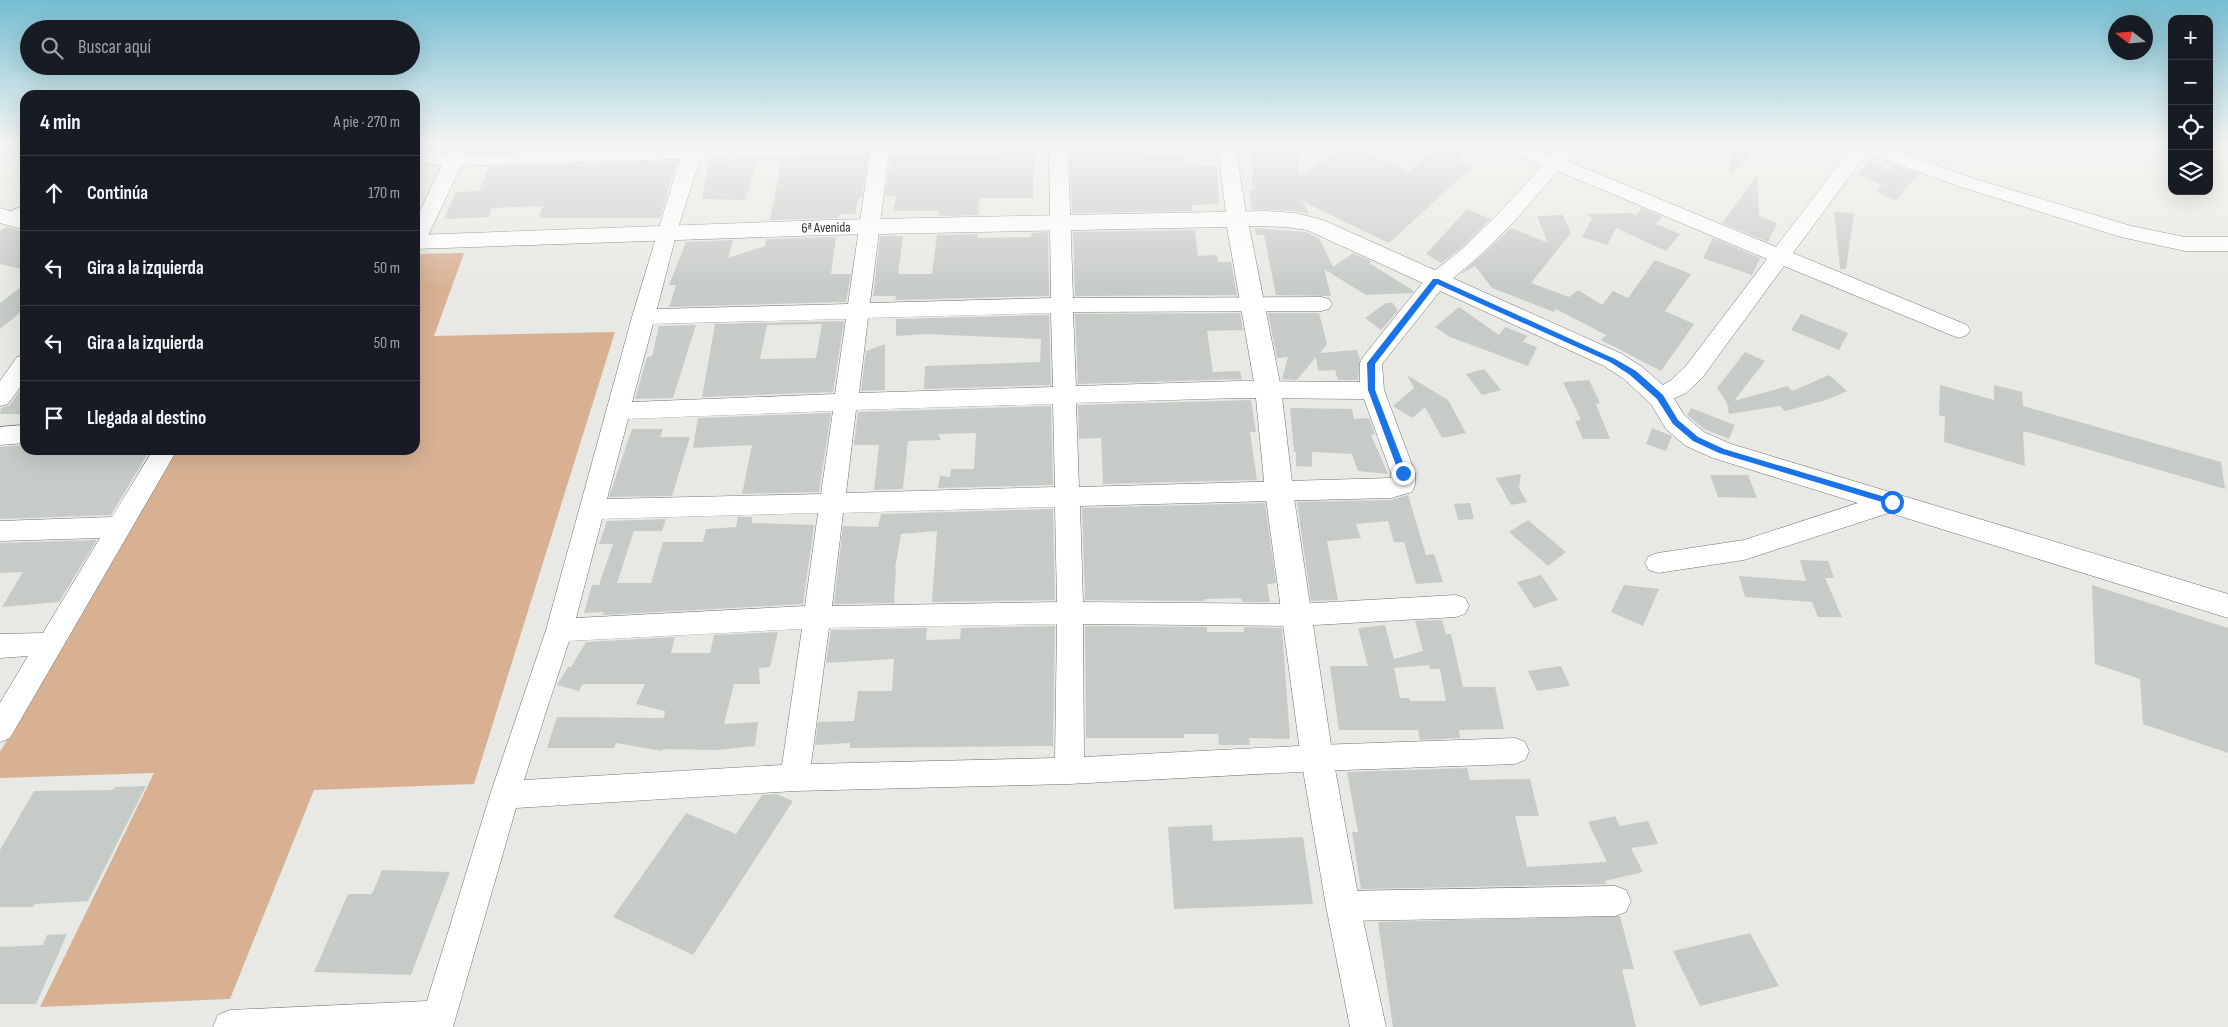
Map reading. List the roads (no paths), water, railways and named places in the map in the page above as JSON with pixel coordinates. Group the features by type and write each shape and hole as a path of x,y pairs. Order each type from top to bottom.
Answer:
{"street":[{"path":"420,231 439,191"},
{"path":"230,1027 438,1022 505,795 559,630 666,231 679,191"},
{"path":"795,778 875,191"},
{"path":"1059,191 1064,305 1070,613 1069,771"},
{"path":"1233,191 1251,303 1268,388 1279,491 1317,758 1343,906 1368,1027"},
{"path":"591,509 831,504 1067,495 1391,488 1403,485 1403,473 1372,390 1371,363 1436,281 1469,254 1506,218 1530,191"},
{"path":"1622,191 1959,330"},
{"path":"1660,397 1678,387 1694,372 1827,191"},
{"path":"1994,191 2128,232 2185,244 2228,244"},
{"name":"6ª Avenida","path":"420,242 666,231 871,226 1281,218 1301,221 1613,360 1633,373 1660,397 1675,422 1695,439 1722,451 2228,606"},
{"path":"643,317 1064,305 1321,304"},
{"path":"0,398 20,370"},
{"path":"618,412 845,402 1268,388 1322,392 1372,390"},
{"path":"0,436 20,434"},
{"path":"0,729 162,455"},
{"path":"1658,563 1744,550 1892,502"},
{"path":"0,530 119,527"},
{"path":"559,630 816,617 1070,613 1297,615 1456,606"},
{"path":"0,646 51,644"},
{"path":"505,795 795,778 1069,771 1317,758 1515,751"},
{"path":"1343,906 1616,901"}]}
